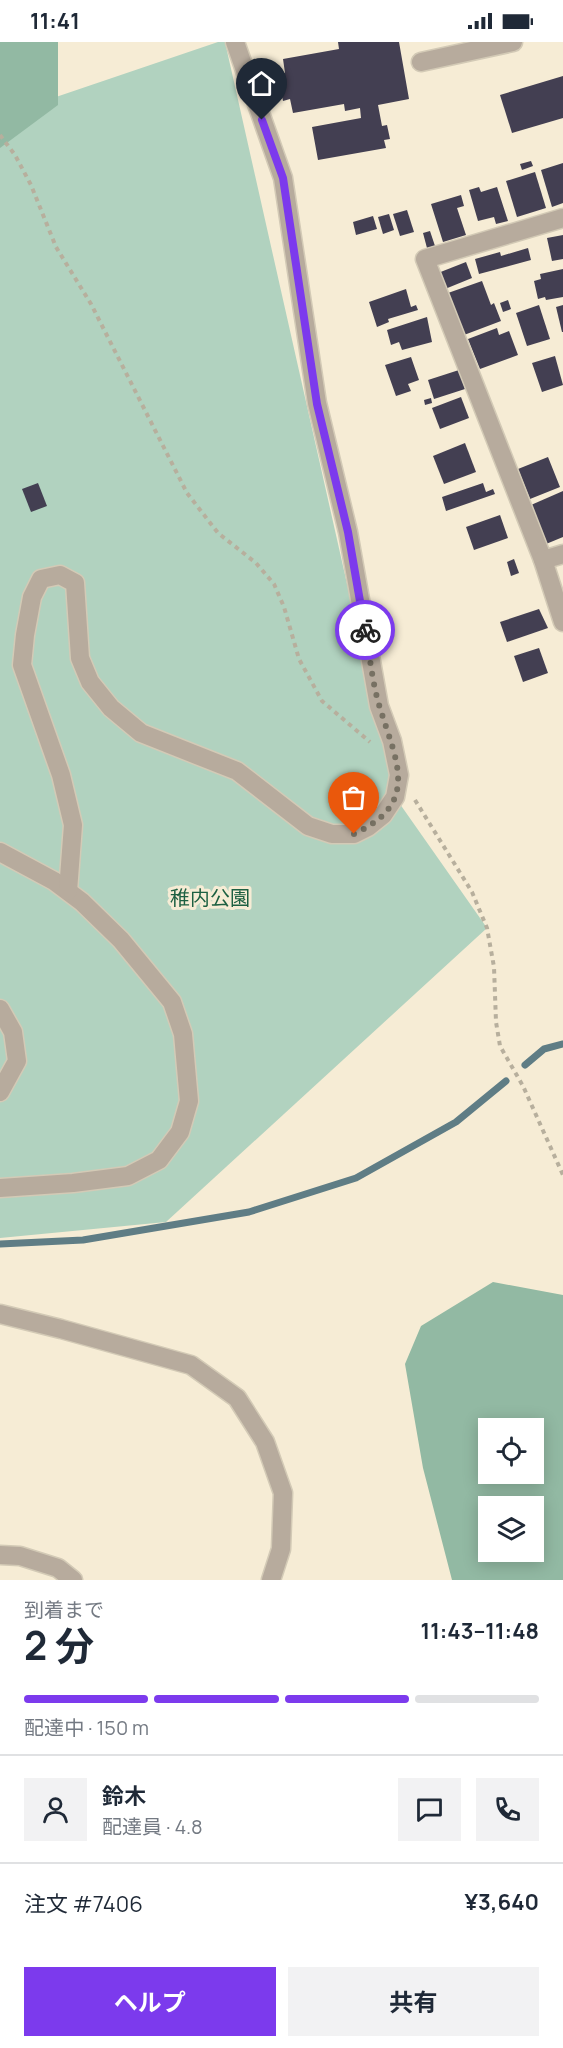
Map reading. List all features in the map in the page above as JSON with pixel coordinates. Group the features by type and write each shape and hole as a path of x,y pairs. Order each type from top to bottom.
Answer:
{"street":[{"path":"68,891 73,825 61,776 22,665 32,597 41,579 60,575 75,583 80,658 90,682 111,708 141,733 237,771 308,826 332,834 354,834 368,827 383,816 396,797 399,776 392,741 379,706 348,532 317,404 283,178 235,42"},
{"path":"422,62 513,42"},
{"path":"563,218 425,259 543,560 563,622"},
{"path":"543,560 563,554"},
{"path":"0,852 54,881 82,902 120,940 172,1002 183,1034 189,1101 180,1132 159,1160 128,1176 73,1183 0,1188"},
{"path":"0,1009 13,1032 17,1061 0,1092"},
{"path":"0,1314 191,1365 237,1398 265,1442 282,1492 281,1549 271,1580"},
{"path":"0,1555 20,1556 58,1568 73,1580"}],"path":[{"path":"0,135 15,155 31,185 56,247 91,304 188,493 218,533 256,563 274,584 284,607 299,659 322,701 374,746"},
{"path":"399,776 472,892 487,928 494,968 496,1022 500,1046 523,1086 563,1175"}],"green space":[{"path":"0,42 58,42 58,105 0,148"},
{"name":"稚内公園","path":"218,42 225,42 395,797 487,928 166,1222 0,1238 0,116"},
{"path":"493,1282 563,1295 563,1580 452,1580 423,1468 405,1364 421,1326"}],"building":[{"path":"338,42 399,42 409,99 378,105 382,126 387,125 390,139 384,140 386,148 318,160 312,127 361,118 360,108 345,111 344,104 293,113 290,99 283,101 278,75 285,73 283,59 339,49"},
{"path":"563,76 563,118 512,133 500,95"},
{"path":"531,161 533,166 522,170 520,164"},
{"path":"563,163 563,203 552,207 541,170"},
{"path":"535,172 546,208 517,217 506,181"},
{"path":"479,187 481,192 497,187 508,221 496,224 494,217 478,221 469,190"},
{"path":"461,195 464,206 457,208 466,235 443,242 431,204"},
{"path":"407,210 414,232 400,236 393,214"},
{"path":"389,214 394,230 383,234 378,217"},
{"path":"373,216 377,229 356,235 353,222"},
{"path":"430,231 435,246 427,248 423,233"},
{"path":"563,235 563,259 552,261 547,238"},
{"path":"528,248 531,260 479,274 475,259 500,252 501,256"},
{"path":"466,262 472,278 445,289 438,273"},
{"path":"563,269 563,297 538,299 534,281 541,279 540,274"},
{"path":"482,281 491,305 494,303 501,321 464,335 448,293"},
{"path":"406,289 411,307 416,305 418,310 388,319 389,322 377,327 369,302"},
{"path":"508,300 511,309 503,312 500,303"},
{"path":"539,305 550,339 527,346 516,313"},
{"path":"563,305 563,332 562,332 556,307"},
{"path":"427,317 432,342 402,350 399,342 391,345 387,330"},
{"path":"497,328 499,335 509,331 518,355 480,369 468,339"},
{"path":"555,356 563,385 542,392 532,363"},
{"path":"411,357 419,380 408,384 411,391 396,396 385,365"},
{"path":"459,370 465,389 434,399 428,380"},
{"path":"461,397 469,418 440,429 432,408"},
{"path":"431,398 432,403 425,405 424,400"},
{"path":"465,443 476,472 444,484 433,456"},
{"path":"548,457 560,487 530,499 518,469"},
{"path":"38,483 47,506 31,512 22,489"},
{"path":"483,483 486,492 493,489 495,494 446,511 442,497"},
{"path":"563,491 563,537 546,544 531,505"},
{"path":"500,515 508,538 474,550 466,527"},
{"path":"514,559 519,573 511,576 507,562"},
{"path":"539,609 548,628 507,642 500,622"},
{"path":"539,648 548,673 523,682 514,656"}],"waterway":[{"path":"525,1065 544,1049 563,1044"},
{"path":"0,1244 83,1240 249,1212 356,1178 456,1122 506,1081"}],"way so far":[{"path":"354,834 383,816 396,797 399,776 392,741 379,706 365,630"}],"route":[{"path":"262,120 283,178 317,404 348,532 365,630"}]}
